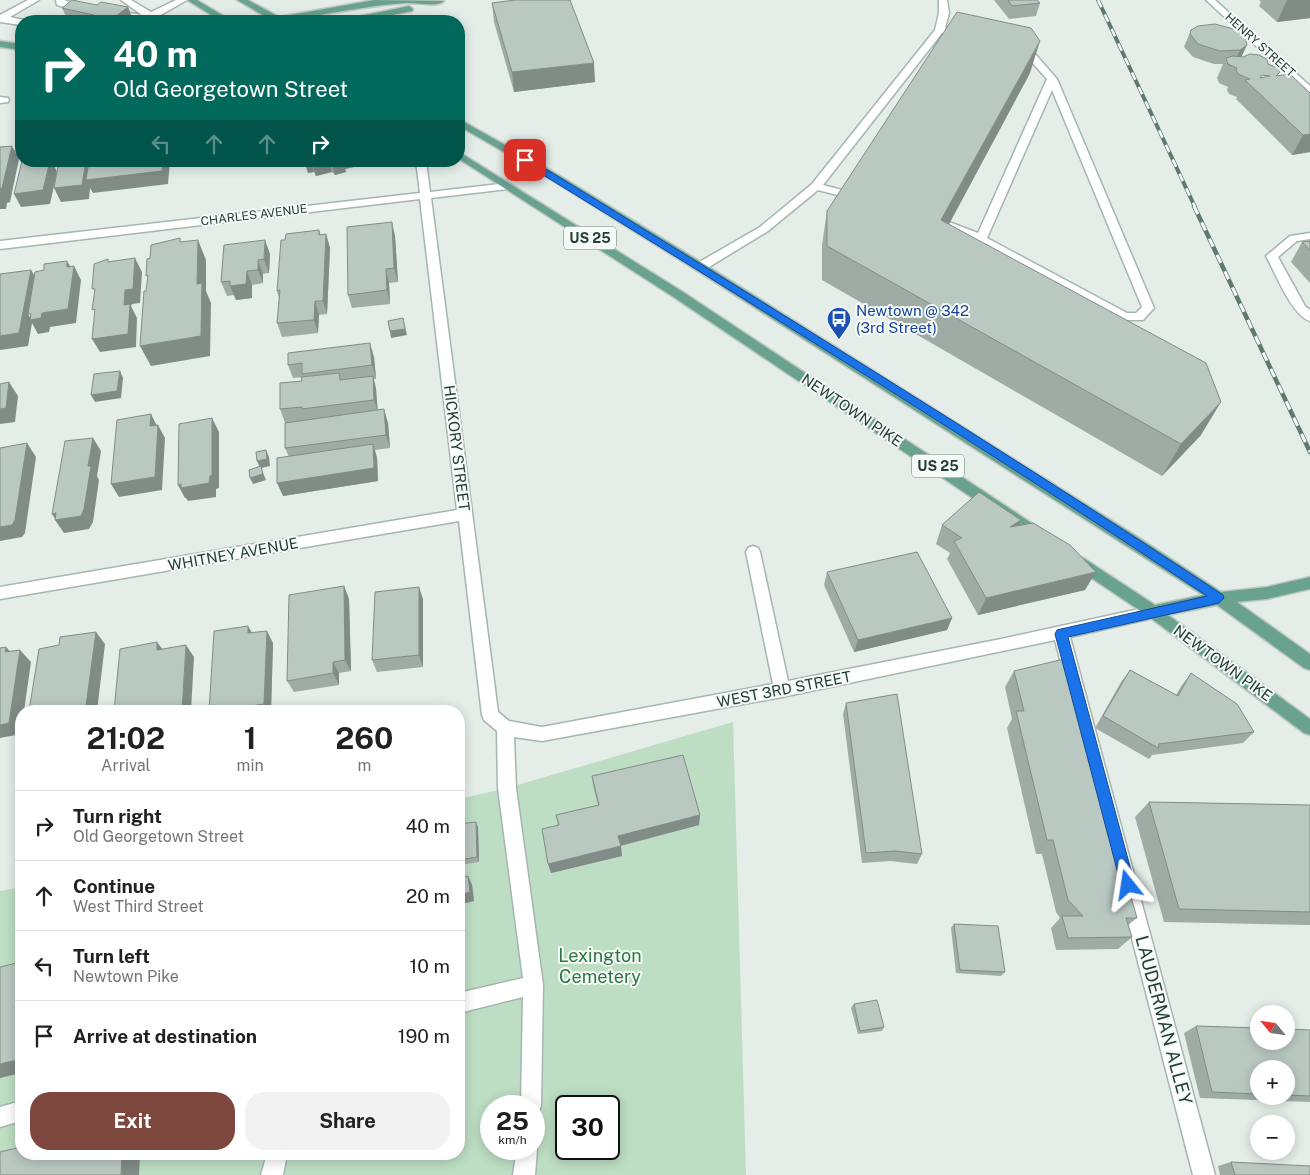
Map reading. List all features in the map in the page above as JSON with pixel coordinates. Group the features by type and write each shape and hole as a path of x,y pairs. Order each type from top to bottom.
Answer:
{"main road":[{"path":"192,0 218,15"},
{"path":"240,0 268,15"},
{"path":"311,15 374,3 409,0 443,1"},
{"path":"379,15 443,1"},
{"path":"404,15 443,1"},
{"path":"0,44 15,46"},
{"name":"US 25","path":"465,125 556,178 700,267 1131,540 1219,598 1310,663"},
{"name":"NEWTOWN PIKE","path":"465,159 802,377 1048,541"},
{"name":"NEWTOWN PIKE","path":"1072,558 1153,612 1310,728"},
{"path":"1153,612 1219,598 1267,593 1310,583"}],"street":[{"path":"1,18 35,0"},
{"path":"60,0 60,3 66,6 120,15"},
{"path":"125,0 148,15"},
{"path":"160,15 182,0"},
{"path":"700,267 764,229 816,186 940,30 944,13 943,0"},
{"name":"HENRY STREET","path":"1210,0 1310,91"},
{"path":"1,18 15,21"},
{"path":"940,30 978,38"},
{"path":"949,225 981,239 1125,317 1139,317 1148,308 1052,79 1041,65 1027,53 1004,45"},
{"path":"981,239 1052,79"},
{"name":"HICKORY STREET","path":"422,167 490,715 505,728"},
{"name":"CHARLES AVENUE","path":"0,245 391,198 426,196 508,186"},
{"path":"816,186 853,196"},
{"path":"1310,236 1294,238 1272,256 1300,308 1310,317"},
{"name":"WHITNEY AVENUE","path":"0,593 466,514"},
{"path":"753,552 782,690"},
{"name":"WEST 3RD STREET","path":"505,728 542,734 782,690 1061,634 1153,612"},
{"name":"LAUDERMAN ALLEY","path":"1061,634 1204,1175"},
{"path":"505,728 507,788 533,985 532,1095"},
{"path":"465,1001 533,985"},
{"path":"0,1117 15,1113"},
{"path":"272,1175 276,1160"},
{"path":"524,1175 526,1160"}],"green space":[{"name":"Lexington Cemetery","path":"733,722 746,1175 0,1175 0,891 15,888 15,1160 465,1160 465,798 507,788"}],"building":[{"path":"72,0 97,5 101,2 128,7 117,15 94,15 62,8"},
{"path":"515,0 570,0 594,63 512,72 492,3"},
{"path":"1008,0 1037,0 1040,3 1012,6"},
{"path":"957,12 1031,28 1040,41 941,220 1206,363 1221,402 1181,444 827,246 827,211"},
{"path":"1215,24 1237,30 1245,36 1247,45 1240,50 1220,51 1198,44 1190,34 1191,30 1198,26"},
{"path":"1250,54 1259,55 1267,59 1268,64 1278,68 1280,72 1276,76 1290,74 1310,93 1310,134 1303,135 1245,80 1250,79 1238,74 1237,68 1228,64 1226,58 1233,56 1243,57"},
{"path":"12,146 2,188 0,189 0,147"},
{"path":"21,167 49,167 43,190 14,194"},
{"path":"58,167 85,167 82,185 54,188"},
{"path":"88,167 162,167 162,171 86,180"},
{"path":"392,222 394,268 386,269 387,290 348,295 347,227"},
{"path":"319,230 319,235 326,234 323,301 315,301 314,320 277,323 280,290 277,291 281,240 285,240 286,234"},
{"path":"180,238 180,242 198,240 197,284 202,283 201,336 140,346 144,291 146,291 148,275 146,276 147,259 150,258 151,245"},
{"path":"265,240 264,259 258,260 258,270 247,271 246,284 230,286 230,281 221,282 224,245"},
{"path":"1310,241 1310,250 1302,242"},
{"path":"135,258 133,289 125,290 124,305 130,304 128,334 92,339 95,309 92,310 95,289 92,289 94,264 108,259 108,262"},
{"path":"67,261 67,267 74,266 68,309 42,313 41,318 30,320 31,314 28,314 35,272 44,270 44,264"},
{"path":"31,270 19,333 0,336 0,274"},
{"path":"403,318 405,329 390,331 388,321"},
{"path":"370,343 372,365 302,374 302,363 288,365 288,353"},
{"path":"120,371 117,391 91,395 94,374"},
{"path":"339,373 340,380 373,376 374,400 302,409 302,407 280,409 280,383 302,381 301,377"},
{"path":"9,382 6,408 0,409 0,384"},
{"path":"384,409 386,435 285,448 285,423"},
{"path":"151,414 150,426 158,425 155,477 111,484 117,420"},
{"path":"212,418 212,475 210,476 209,483 181,488 181,484 178,485 179,424"},
{"path":"93,438 88,466 91,466 84,509 81,516 55,520 56,513 52,514 65,441"},
{"path":"27,443 15,520 12,525 0,527 0,448"},
{"path":"373,444 374,468 277,483 277,458"},
{"path":"266,450 267,459 257,461 256,452"},
{"path":"261,466 263,474 250,478 249,470"},
{"path":"979,492 1021,520 1010,527 1033,523 1070,545 1096,572 986,598 954,541 962,538 942,525"},
{"path":"917,552 952,618 858,640 827,572"},
{"path":"344,586 345,660 333,662 333,673 287,681 289,595"},
{"path":"419,587 419,655 372,660 375,592"},
{"path":"248,626 248,633 267,631 264,704 209,705 214,631"},
{"path":"96,632 86,705 30,705 39,649 59,645 60,637"},
{"path":"157,642 157,650 186,645 182,705 115,705 120,649"},
{"path":"6,647 5,652 20,650 9,723 0,725 0,648"},
{"path":"1064,659 1137,918 1126,918 1132,937 1068,938 1062,916 1083,916 1068,900 1053,840 1047,840 1016,711 1024,711 1014,671"},
{"path":"1130,670 1178,696 1191,673 1237,704 1254,732 1159,744 1158,748 1103,716"},
{"path":"897,694 922,854 895,851 866,853 846,703"},
{"path":"683,755 700,815 618,836 621,846 548,864 542,829 559,825 556,815 599,805 592,776"},
{"path":"1149,802 1310,805 1310,912 1179,909"},
{"path":"476,822 477,857 465,859 465,823"},
{"path":"468,876 470,892 465,893 465,877"},
{"path":"954,924 998,926 1005,972 960,970"},
{"path":"15,963 15,1060 0,1064 0,967"},
{"path":"877,1000 884,1027 860,1031 854,1004"},
{"path":"1196,1026 1250,1028 1250,1050 1295,1050 1295,1029 1310,1030 1310,1096 1295,1095 1295,1060 1250,1060 1250,1094 1212,1092"},
{"path":"15,1148 15,1160 122,1160 121,1175 0,1175 0,1152"},
{"path":"1231,1162 1310,1166 1310,1175 1235,1175"}],"railway":[{"path":"1098,0 1195,207"},
{"path":"1194,206 1310,452"}],"place":[{"name":"Newtown @ 342 (3rd Street)","path":"839,340"}],"route":[{"path":"525,160 700,267 1131,540 1219,598 1061,634 1128,885"}]}
